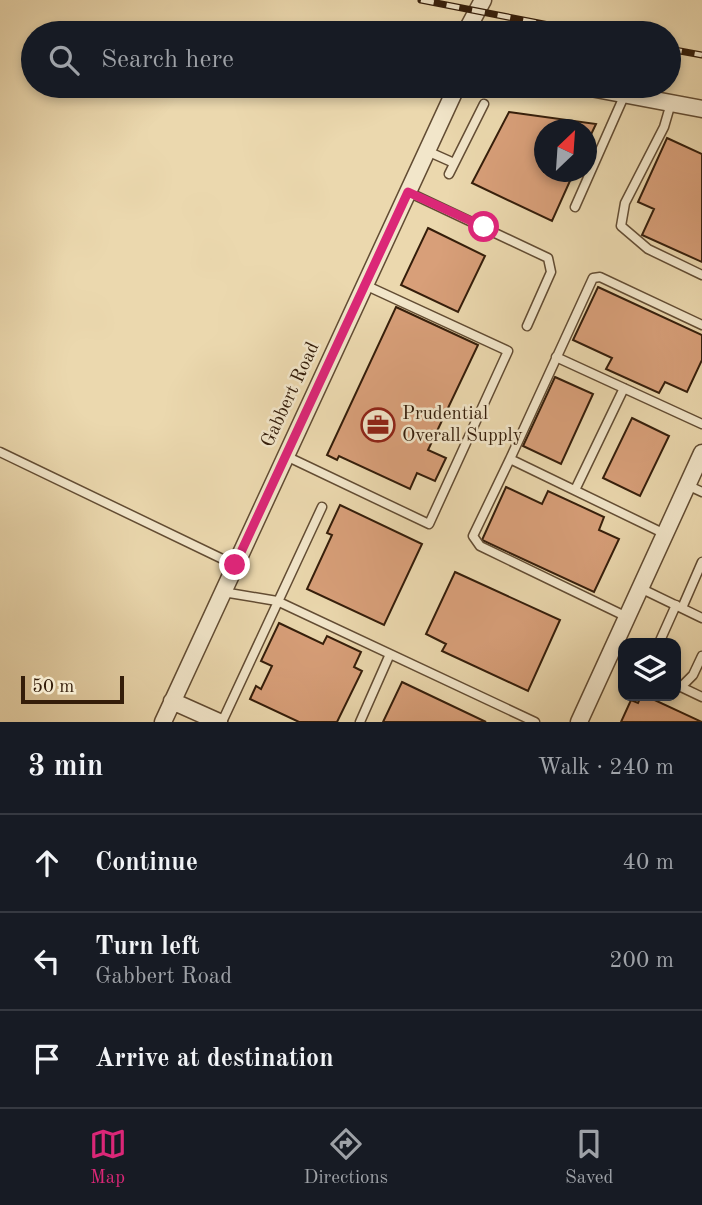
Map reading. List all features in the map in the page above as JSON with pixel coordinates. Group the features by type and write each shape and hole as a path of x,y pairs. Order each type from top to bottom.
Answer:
{"street":[{"path":"472,21 482,0"},
{"name":"Gabbert Road","path":"163,722 451,98"},
{"path":"645,98 702,109"},
{"path":"579,722 665,534 695,489 702,453"},
{"path":"172,701 220,722"}],"lane":[{"path":"575,207 623,98"},
{"path":"671,103 664,127 625,202 621,226 648,249 702,275"},
{"path":"449,174 484,104"},
{"path":"427,151 454,163"},
{"path":"408,192 548,258 551,271 527,326"},
{"path":"627,617 480,546 473,536 593,278 600,277 702,325"},
{"path":"286,456 429,524 447,486 508,351 365,285"},
{"path":"556,358 702,424"},
{"path":"575,490 624,388"},
{"path":"1,455 235,565"},
{"path":"510,459 665,534"},
{"path":"220,722 322,507"},
{"path":"662,638 702,562"},
{"path":"640,588 702,618"},
{"path":"223,592 276,601 536,722"},
{"path":"360,722 390,654"},
{"path":"681,684 693,675 702,656"},
{"path":"681,687 702,697"}],"building":[{"path":"509,112 560,119 534,119 534,182 570,182 552,221 472,183"},
{"path":"667,138 702,154 702,262 642,235 654,209 638,202"},
{"path":"428,228 485,256 458,312 401,285"},
{"path":"598,287 702,335 702,360 687,392 665,382 659,393 606,369 612,358 573,340"},
{"path":"396,307 478,345 428,450 446,458 435,481 417,473 410,489 339,456 337,460 327,455"},
{"path":"555,377 593,394 561,464 523,446"},
{"path":"632,418 669,436 640,496 603,478"},
{"path":"506,487 542,504 548,491 604,517 599,530 619,539 594,592 482,540"},
{"path":"340,505 422,544 384,625 307,589 332,535 327,533"},
{"path":"455,572 560,620 528,691 442,651 446,644 426,634"},
{"path":"279,623 323,644 327,636 361,652 354,667 362,671 337,722 299,722 250,699 256,686 261,689 272,666 261,661"},
{"path":"402,682 486,722 383,722"},
{"path":"631,701 657,701 702,722 621,722"}],"railway":[{"path":"421,0 529,21"},
{"path":"681,51 702,55"}],"place":[{"name":"Prudential Overall Supply","path":"378,425"}],"route":[{"path":"235,565 408,192 484,227"}]}
